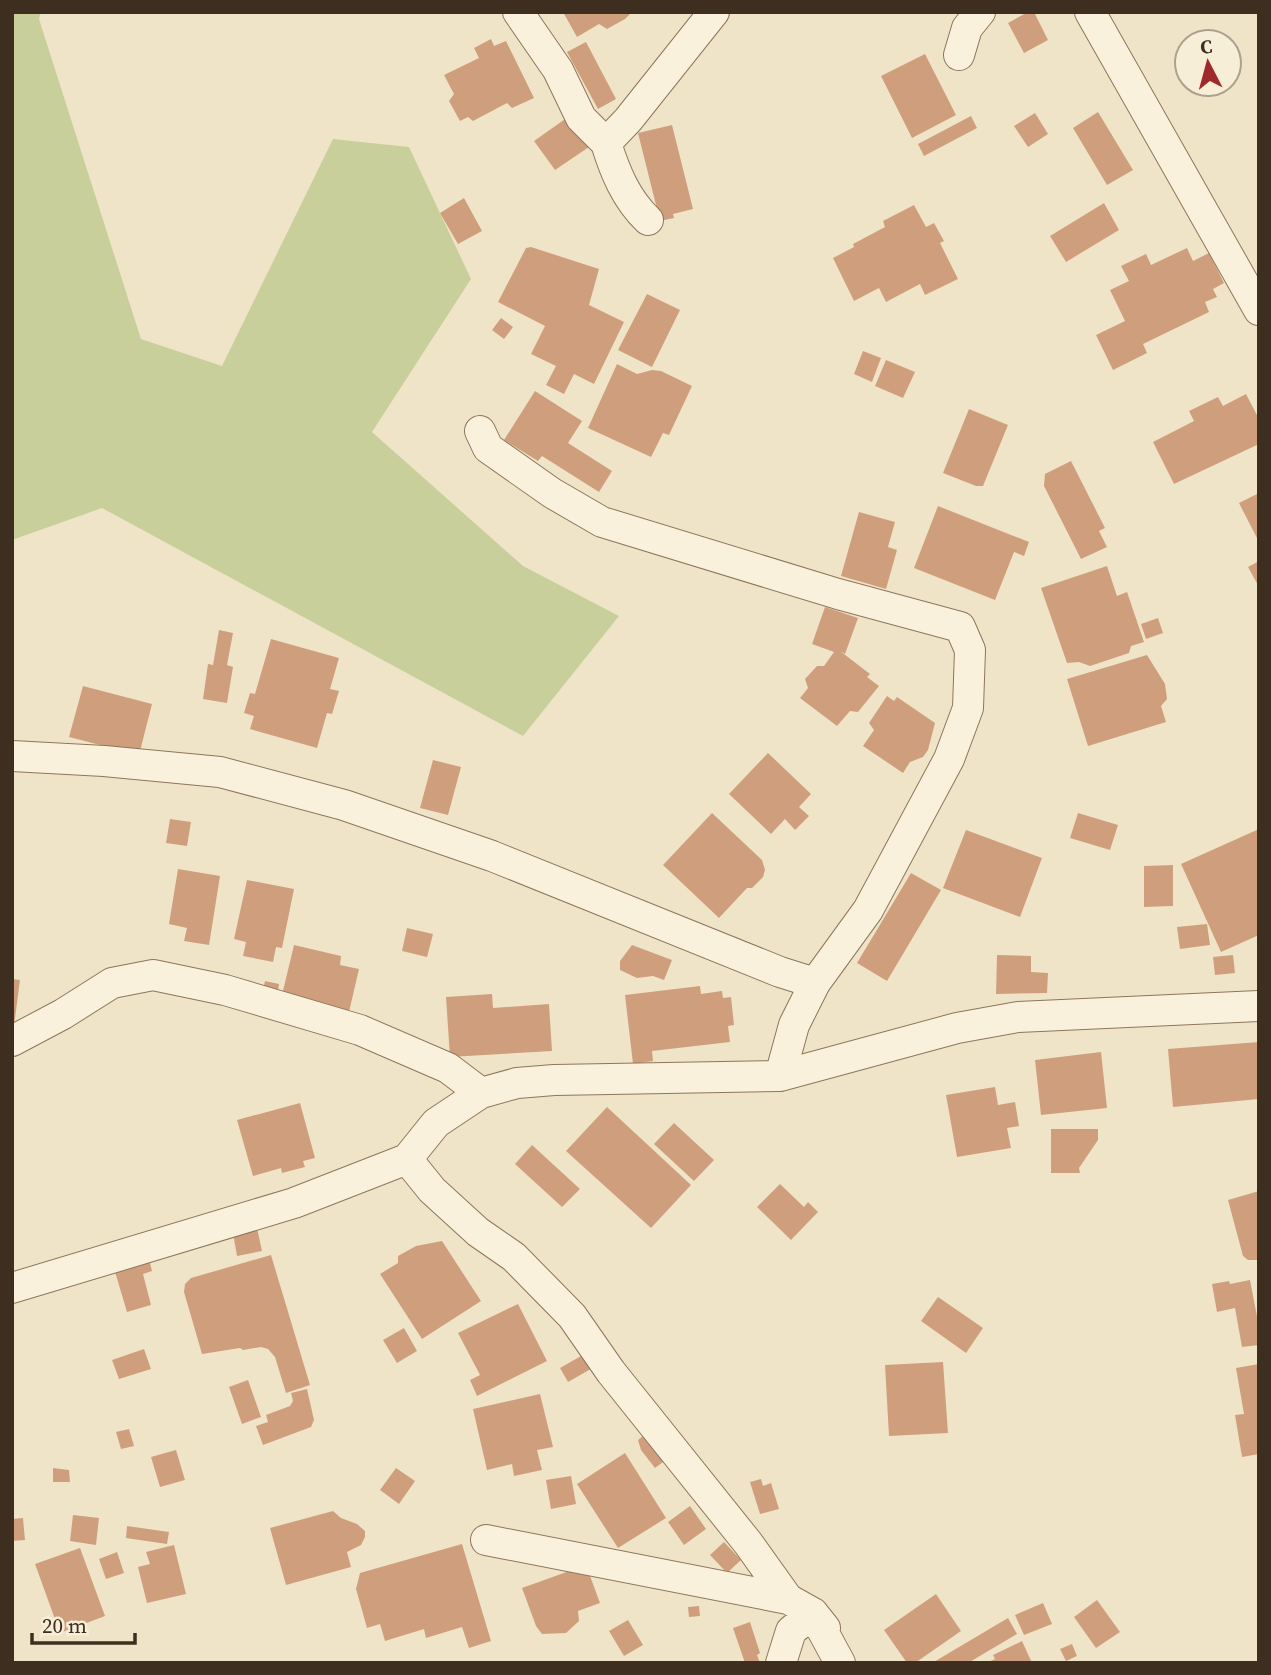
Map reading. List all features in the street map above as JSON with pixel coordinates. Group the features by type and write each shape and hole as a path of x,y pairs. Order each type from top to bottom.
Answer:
{"street":[{"path":"518,12 558,70 581,118 606,143 614,170 636,208 648,220"},
{"path":"606,143 628,120 714,12"},
{"path":"959,55 967,29 979,12"},
{"path":"1090,12 1259,310"},
{"path":"480,431 488,448 552,493 602,522 838,594 960,627 970,650 968,708 949,759 868,910 816,983 794,1025 780,1076"},
{"path":"12,756 220,772 344,805 492,856 780,972 816,983"},
{"path":"12,1041 63,1014 112,983 153,975 225,990 360,1030 447,1068 481,1093"},
{"path":"12,1288 294,1202 407,1159 436,1123 481,1093 517,1083 780,1076 957,1028 1018,1017 1259,1006"},
{"path":"407,1159 432,1190 478,1232 514,1257 572,1316 611,1372 748,1543 800,1606 853,1663"},
{"path":"486,1540 800,1606 840,1663"},
{"path":"781,1663 800,1606"}],"green space":[{"path":"12,12 41,12 39,19 141,339 222,366 333,139 409,147 471,279 372,432 523,566 619,616 523,736 102,508 12,540"}],"building":[{"path":"563,12 632,12 607,29 599,24 577,37"},
{"path":"1028,12 1034,12 1048,40 1024,53 1008,23"},
{"path":"491,39 494,46 506,41 534,98 512,108 507,103 473,121 468,117 460,121 449,101 454,94 444,75 479,58 474,48"},
{"path":"586,42 616,99 598,109 567,52"},
{"path":"925,54 956,115 912,138 881,76"},
{"path":"1098,112 1133,170 1107,185 1073,128"},
{"path":"1035,113 1048,134 1028,147 1014,126"},
{"path":"971,116 977,128 924,156 918,144"},
{"path":"568,117 589,147 555,170 534,141"},
{"path":"672,125 693,209 673,214 674,218 660,221 638,133"},
{"path":"464,198 482,231 458,244 440,213"},
{"path":"1104,203 1119,230 1066,262 1050,236"},
{"path":"914,205 926,227 934,223 944,241 940,243 958,279 925,295 920,284 886,302 879,288 854,301 833,258 885,227 883,221"},
{"path":"531,247 599,269 589,305 624,322 594,384 574,374 564,394 546,385 556,366 531,354 545,326 498,302 526,248"},
{"path":"1187,248 1193,261 1209,253 1224,283 1213,289 1217,297 1205,302 1209,312 1143,344 1147,353 1113,370 1096,335 1125,321 1110,290 1129,281 1121,266 1146,254 1151,265"},
{"path":"647,294 680,310 652,367 618,350"},
{"path":"501,318 513,327 504,339 492,330"},
{"path":"863,351 881,358 872,382 854,374"},
{"path":"886,360 915,372 903,398 875,386"},
{"path":"617,364 637,374 652,370 661,371 692,386 669,435 663,433 651,457 588,428"},
{"path":"535,391 582,421 568,443 612,471 599,492 542,456 538,461 504,440"},
{"path":"1246,394 1259,419 1259,444 1174,484 1153,442 1194,421 1189,411 1218,397 1223,406"},
{"path":"969,409 1008,425 983,486 976,486 943,473"},
{"path":"1071,461 1105,528 1099,531 1107,547 1081,559 1044,486 1045,474"},
{"path":"1259,493 1259,542 1239,503"},
{"path":"938,506 1029,542 1024,556 1014,552 995,600 914,568"},
{"path":"859,512 895,522 888,547 897,550 886,589 841,576"},
{"path":"1259,561 1259,587 1248,567"},
{"path":"1107,566 1117,596 1127,592 1144,642 1131,646 1129,653 1090,666 1079,662 1067,663 1041,588"},
{"path":"825,607 858,618 845,654 840,651 870,674 867,677 879,686 858,712 850,711 837,726 800,698 808,688 805,679 817,666 824,666 834,652 812,644"},
{"path":"1158,618 1163,633 1146,639 1141,624"},
{"path":"219,630 233,633 227,665 233,667 227,703 203,699 208,664 213,665"},
{"path":"271,639 339,658 330,689 339,691 332,714 327,713 317,748 250,729 254,716 244,713 250,693 255,694"},
{"path":"1147,655 1165,684 1167,699 1161,706 1166,722 1088,746 1067,679"},
{"path":"83,686 152,704 139,755 69,737"},
{"path":"887,696 894,701 897,697 935,723 928,750 923,757 910,762 903,773 863,746 874,730 869,723"},
{"path":"768,753 811,794 799,807 809,816 795,830 785,819 771,834 729,794"},
{"path":"433,760 461,767 448,815 420,808"},
{"path":"712,813 762,860 765,870 763,877 752,888 747,888 719,918 663,865"},
{"path":"1078,813 1118,825 1110,850 1070,838"},
{"path":"170,819 191,822 187,846 166,843"},
{"path":"1259,829 1259,935 1221,952 1181,864"},
{"path":"966,830 1042,858 1020,917 943,888"},
{"path":"1173,865 1173,906 1144,907 1144,866"},
{"path":"178,869 220,876 209,945 184,941 187,928 169,924"},
{"path":"911,873 941,890 887,981 857,963"},
{"path":"247,880 294,889 282,948 276,947 273,962 243,956 246,942 234,939"},
{"path":"1207,924 1210,945 1180,949 1177,927"},
{"path":"407,928 433,934 427,957 402,951"},
{"path":"294,945 341,956 340,965 359,969 349,1012 282,995"},
{"path":"632,945 672,960 664,980 653,976 637,978 620,970 620,961"},
{"path":"997,955 1031,956 1031,972 1048,973 1047,993 996,994"},
{"path":"1233,955 1235,973 1215,975 1213,957"},
{"path":"12,979 20,980 14,1026 12,1026"},
{"path":"265,981 279,984 277,997 262,995"},
{"path":"700,986 701,994 722,991 723,998 731,997 734,1025 728,1026 730,1042 652,1051 653,1061 633,1064 625,995"},
{"path":"492,994 493,1008 549,1004 552,1051 450,1057 446,997"},
{"path":"1259,1042 1259,1099 1173,1107 1168,1049"},
{"path":"1101,1052 1107,1108 1041,1115 1035,1060"},
{"path":"995,1087 998,1105 1015,1102 1019,1126 1007,1128 1011,1148 957,1157 946,1095"},
{"path":"300,1103 315,1158 303,1161 305,1167 282,1173 281,1168 253,1176 237,1120"},
{"path":"607,1107 691,1185 651,1228 566,1151"},
{"path":"674,1123 714,1160 694,1181 654,1144"},
{"path":"1051,1129 1098,1129 1098,1140 1079,1168 1080,1173 1051,1173"},
{"path":"532,1145 580,1189 562,1207 515,1164"},
{"path":"780,1184 804,1207 808,1202 818,1212 791,1240 757,1207"},
{"path":"1259,1191 1259,1260 1248,1260 1243,1256 1228,1200"},
{"path":"257,1228 262,1251 237,1256 233,1233"},
{"path":"442,1241 481,1301 422,1339 380,1274 398,1263 398,1256 416,1246"},
{"path":"148,1255 152,1271 143,1274 151,1305 127,1312 113,1265"},
{"path":"271,1255 310,1385 286,1393 275,1357 268,1349 240,1348 202,1354 184,1292 185,1284 191,1278"},
{"path":"1250,1280 1259,1327 1259,1345 1242,1347 1235,1308 1217,1312 1212,1284"},
{"path":"938,1297 983,1328 966,1353 921,1321"},
{"path":"518,1304 547,1361 477,1396 470,1380 480,1375 458,1333"},
{"path":"404,1328 417,1351 397,1363 383,1340"},
{"path":"144,1349 151,1369 119,1379 112,1360"},
{"path":"588,1352 596,1366 568,1382 560,1368"},
{"path":"943,1362 948,1433 889,1436 885,1365"},
{"path":"1259,1364 1259,1454 1242,1457 1235,1415 1244,1414 1236,1368"},
{"path":"248,1380 261,1417 242,1424 229,1387"},
{"path":"307,1389 314,1420 311,1427 263,1445 256,1426 268,1422 266,1415 290,1406 293,1401 291,1393"},
{"path":"540,1394 553,1447 537,1450 542,1470 514,1476 512,1464 487,1470 473,1409"},
{"path":"129,1429 134,1446 121,1449 116,1432"},
{"path":"647,1433 667,1459 655,1468 641,1450 638,1440"},
{"path":"176,1450 185,1480 160,1487 151,1457"},
{"path":"625,1453 666,1518 618,1548 577,1484"},
{"path":"53,1468 69,1470 70,1482 53,1482"},
{"path":"396,1468 415,1481 399,1504 380,1490"},
{"path":"571,1476 576,1504 551,1509 546,1480"},
{"path":"761,1479 763,1486 771,1483 779,1509 760,1514 750,1482"},
{"path":"690,1506 706,1529 684,1545 668,1522"},
{"path":"333,1511 365,1531 361,1545 347,1552 351,1567 286,1585 270,1528"},
{"path":"73,1515 99,1518 96,1545 70,1541"},
{"path":"23,1518 25,1540 12,1541 12,1519"},
{"path":"127,1526 169,1532 167,1544 126,1538"},
{"path":"724,1542 741,1560 727,1573 710,1555"},
{"path":"462,1544 491,1641 469,1648 462,1627 426,1638 424,1629 385,1641 380,1624 367,1628 356,1589 360,1573"},
{"path":"174,1545 186,1594 147,1603 138,1567 150,1564 146,1552"},
{"path":"80,1548 105,1616 60,1633 35,1564"},
{"path":"117,1552 124,1573 106,1579 99,1559"},
{"path":"586,1565 600,1603 578,1611 579,1621 566,1633 542,1634 536,1626 522,1588"},
{"path":"936,1594 961,1631 915,1663 907,1663 884,1630"},
{"path":"1097,1600 1120,1632 1096,1648 1074,1617"},
{"path":"1043,1603 1052,1624 1024,1635 1015,1615"},
{"path":"699,1606 700,1616 689,1617 688,1607"},
{"path":"1008,1618 1017,1634 968,1663 932,1663"},
{"path":"628,1620 643,1645 624,1656 609,1631"},
{"path":"750,1622 760,1653 757,1655 760,1663 745,1663 733,1628"},
{"path":"1022,1641 1032,1663 986,1663 995,1659 993,1655"},
{"path":"1072,1644 1077,1656 1066,1661 1060,1649"}]}
